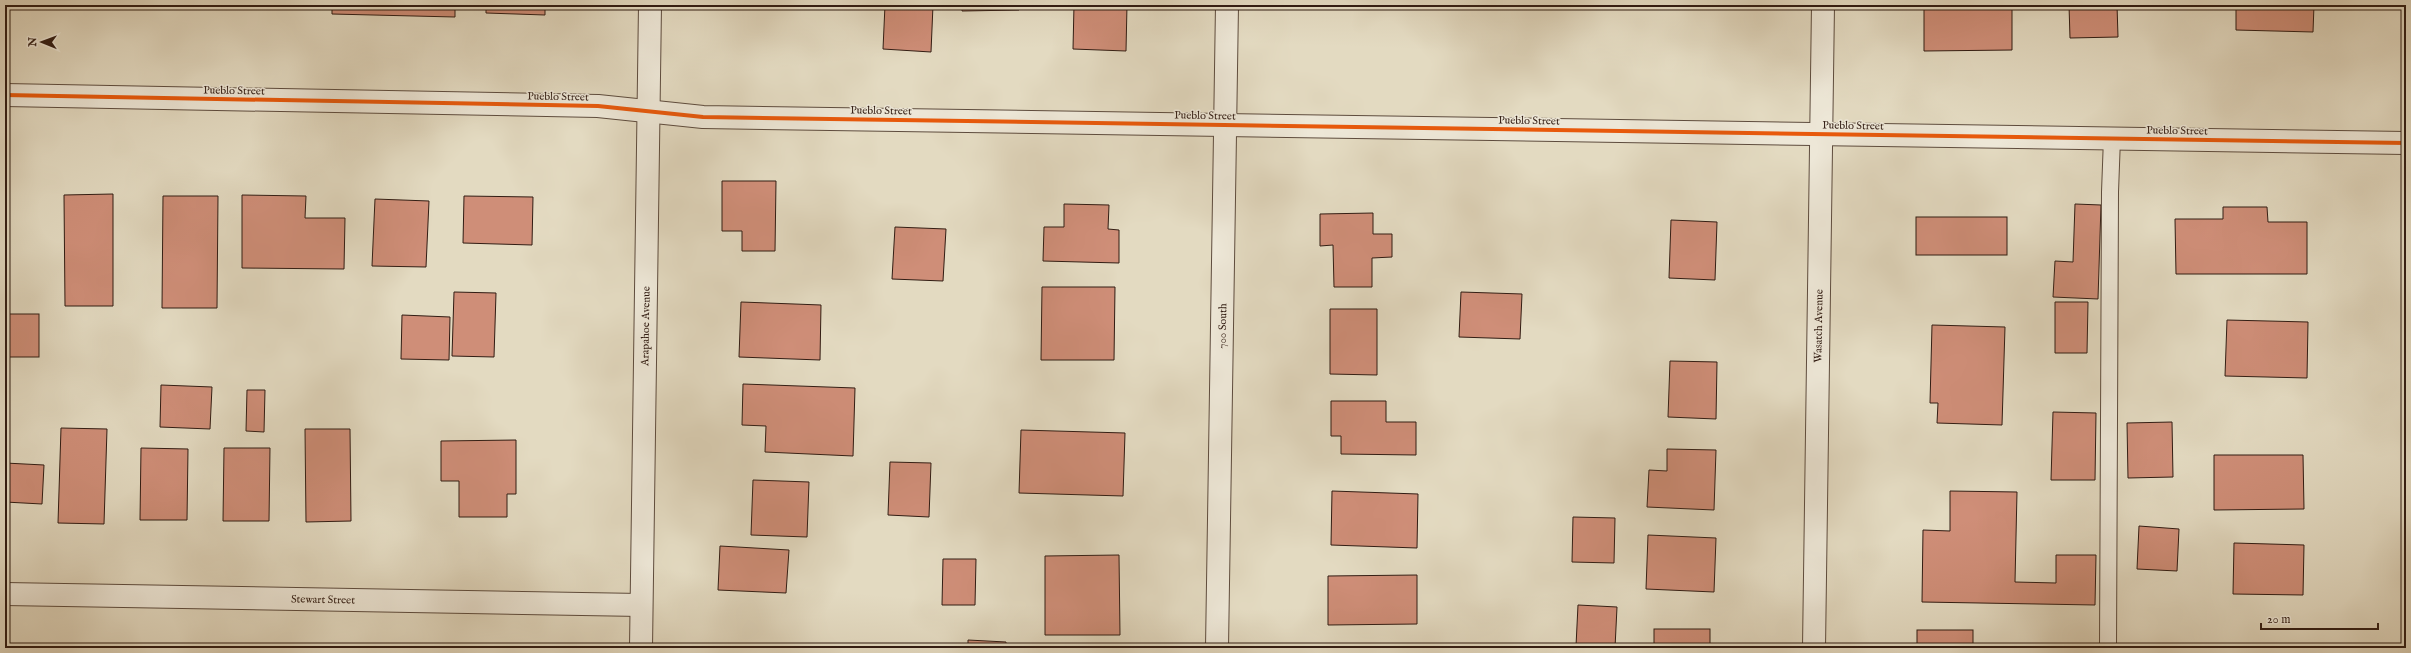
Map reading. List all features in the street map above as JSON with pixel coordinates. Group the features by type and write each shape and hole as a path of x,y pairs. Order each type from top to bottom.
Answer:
{"street":[{"name":"Arapahoe Avenue","path":"641,648 650,5"},
{"name":"700 South","path":"1217,648 1228,5"},
{"name":"Wasatch Avenue","path":"1814,648 1823,5"},
{"name":"Pueblo Street","path":"5,95 598,106 703,117 2406,142"},
{"name":"Stewart Street","path":"5,594 641,605"}],"lane":[{"path":"2108,648 2110,200 2112,138"}],"building":[{"path":"161,5 207,5 207,7 161,7"},
{"path":"249,5 297,5 297,8 249,8"},
{"path":"332,5 455,5 455,17 332,14"},
{"path":"486,5 545,5 545,15 486,13"},
{"path":"885,5 933,5 931,52 883,49"},
{"path":"962,5 1019,5 1019,10 962,11"},
{"path":"1074,5 1127,5 1126,51 1073,49"},
{"path":"1934,5 2012,5 2012,50 1924,51 1924,7 1934,7"},
{"path":"2069,5 2117,5 2118,37 2070,38"},
{"path":"2236,5 2314,5 2313,32 2236,30"},
{"path":"722,181 776,181 775,251 742,251 742,231 722,231"},
{"path":"113,194 113,306 65,306 64,195"},
{"path":"242,195 306,196 305,218 345,218 344,269 242,268"},
{"path":"163,196 218,196 217,308 162,308"},
{"path":"464,196 533,197 532,245 463,243"},
{"path":"375,199 429,201 426,267 372,266"},
{"path":"1064,204 1109,205 1108,229 1119,230 1119,263 1043,261 1044,227 1064,227"},
{"path":"2075,204 2101,205 2098,299 2053,297 2055,261 2073,262"},
{"path":"2223,207 2267,207 2268,222 2307,222 2307,274 2176,274 2175,219 2223,219"},
{"path":"1373,213 1373,234 1392,234 1392,257 1372,258 1372,287 1334,287 1333,245 1320,246 1320,214"},
{"path":"1916,217 2007,217 2007,255 1916,255"},
{"path":"1671,220 1717,222 1715,280 1669,278"},
{"path":"895,227 946,229 943,281 892,279"},
{"path":"1042,287 1115,287 1114,360 1041,360"},
{"path":"454,292 496,293 494,357 452,356"},
{"path":"1461,292 1522,294 1520,339 1459,337"},
{"path":"741,302 821,305 820,360 739,357"},
{"path":"2055,302 2088,302 2087,353 2055,353"},
{"path":"1330,309 1377,309 1377,375 1330,374"},
{"path":"5,314 39,314 39,357 5,357"},
{"path":"402,315 450,317 449,360 401,359"},
{"path":"2227,320 2308,322 2307,378 2225,376"},
{"path":"1932,325 2005,327 2002,425 1937,423 1938,403 1930,403"},
{"path":"1670,361 1717,362 1716,419 1668,417"},
{"path":"743,384 855,388 853,456 765,452 766,426 742,425"},
{"path":"161,385 212,387 210,429 160,427"},
{"path":"247,390 265,390 264,432 246,431"},
{"path":"1331,401 1386,401 1386,422 1416,422 1416,455 1341,454 1341,436 1331,436"},
{"path":"2053,412 2096,413 2095,480 2051,480"},
{"path":"2172,422 2173,477 2128,478 2127,423"},
{"path":"61,428 107,429 104,524 58,523"},
{"path":"305,429 350,429 351,521 306,522"},
{"path":"1021,430 1125,433 1123,496 1019,493"},
{"path":"516,440 516,494 507,494 507,517 459,517 459,481 441,481 441,441"},
{"path":"141,448 188,449 187,520 140,520"},
{"path":"224,448 270,448 269,521 223,521"},
{"path":"1667,449 1716,450 1714,510 1647,507 1649,470 1667,471"},
{"path":"2214,455 2303,455 2304,509 2214,510"},
{"path":"890,462 931,463 929,517 888,515"},
{"path":"5,463 44,465 42,504 5,502"},
{"path":"753,480 809,482 807,537 751,535"},
{"path":"1332,491 1418,494 1417,548 1331,545"},
{"path":"1950,491 2017,492 2015,582 2056,583 2056,555 2096,555 2095,605 1922,602 1923,530 1950,531"},
{"path":"1573,517 1615,518 1614,563 1572,562"},
{"path":"2139,526 2179,529 2177,571 2137,569"},
{"path":"1648,535 1716,538 1714,592 1646,589"},
{"path":"2234,543 2304,545 2303,595 2233,594"},
{"path":"720,546 789,550 786,593 718,590"},
{"path":"1119,555 1120,635 1045,635 1045,556"},
{"path":"943,559 976,559 975,605 942,605"},
{"path":"1417,575 1417,624 1328,625 1328,576"},
{"path":"1578,605 1617,607 1615,648 1576,646"},
{"path":"1654,629 1710,629 1710,648 1654,648"},
{"path":"1917,630 1973,630 1973,648 1917,648"},
{"path":"968,640 1006,642 1006,648 968,648"}],"cycle path":[{"path":"5,95 598,106 703,117 2406,143"}]}
